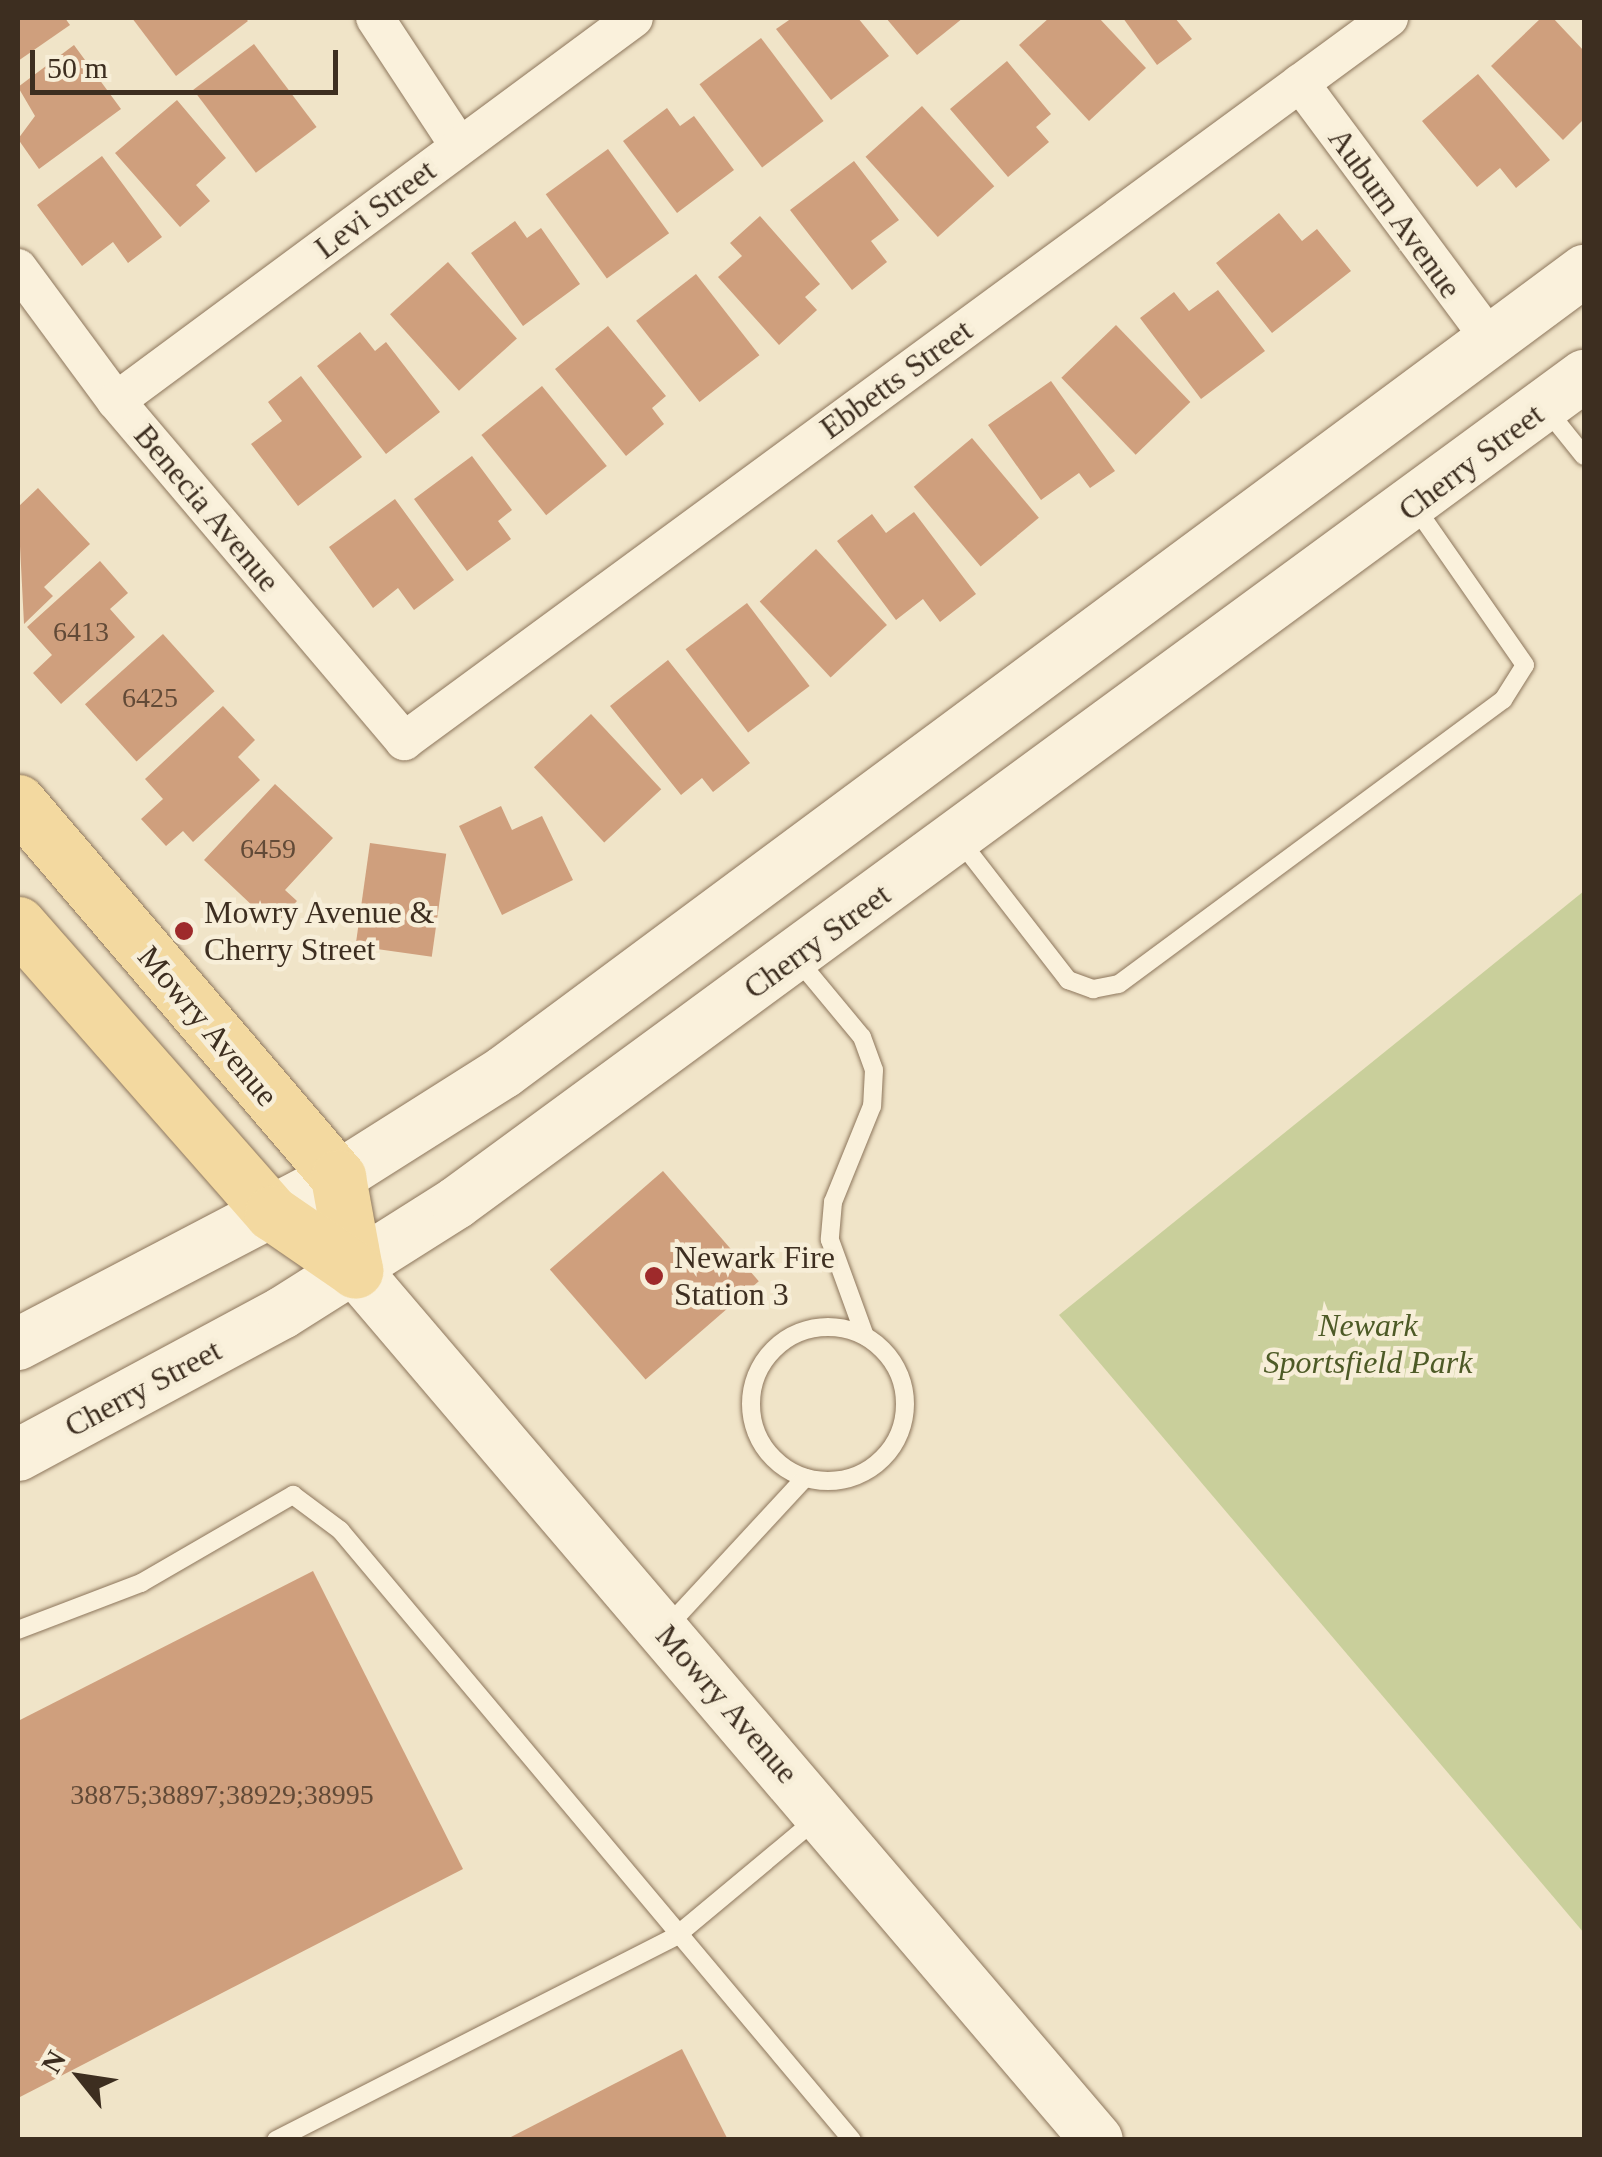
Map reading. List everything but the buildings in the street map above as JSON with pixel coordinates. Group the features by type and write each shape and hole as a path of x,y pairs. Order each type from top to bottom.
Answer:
{"main road":[{"path":"18,1344 338,1178 504,1072 1477,356 1584,272"},
{"path":"1462,469 1477,356"},
{"name":"Cherry Street","path":"18,1456 355,1270 795,957 1564,392"},
{"name":"Mowry Avenue","path":"18,802 338,1178 355,1270"},
{"name":"Mowry Avenue","path":"18,924 272,1213 355,1270 1096,2140"}],"street":[{"path":"375,18 459,146"},
{"name":"Levi Street","path":"116,400 634,18"},
{"name":"Ebbetts Street","path":"404,741 1390,18"},
{"name":"Auburn Avenue","path":"1300,83 1477,356"},
{"name":"Benecia Avenue","path":"18,268 116,400 404,741"}],"lane":[{"path":"1564,392 1584,456"},
{"path":"958,838 1068,980 1119,984 1503,700 1525,665 1413,505"},
{"path":"795,957 862,1037 874,1070 872,1106 833,1202 830,1240 864,1336"},
{"path":"815,1328 864,1336 885,1351 906,1397 894,1445 854,1477 805,1478 765,1449 754,1425 757,1375 770,1353 815,1328"},
{"path":"664,1630 805,1478"},
{"path":"18,1630 140,1583 293,1495 340,1530 676,1936 852,2140"},
{"path":"276,2140 676,1936 821,1815"}],"green space":[{"name":"Newark Sportsfield Park","path":"1584,891 1584,1933 1059,1315"}],"place":[{"name":"Mowry Avenue & Cherry Street","path":"184,931"},
{"name":"Newark Fire Station 3","path":"654,1276"}]}
